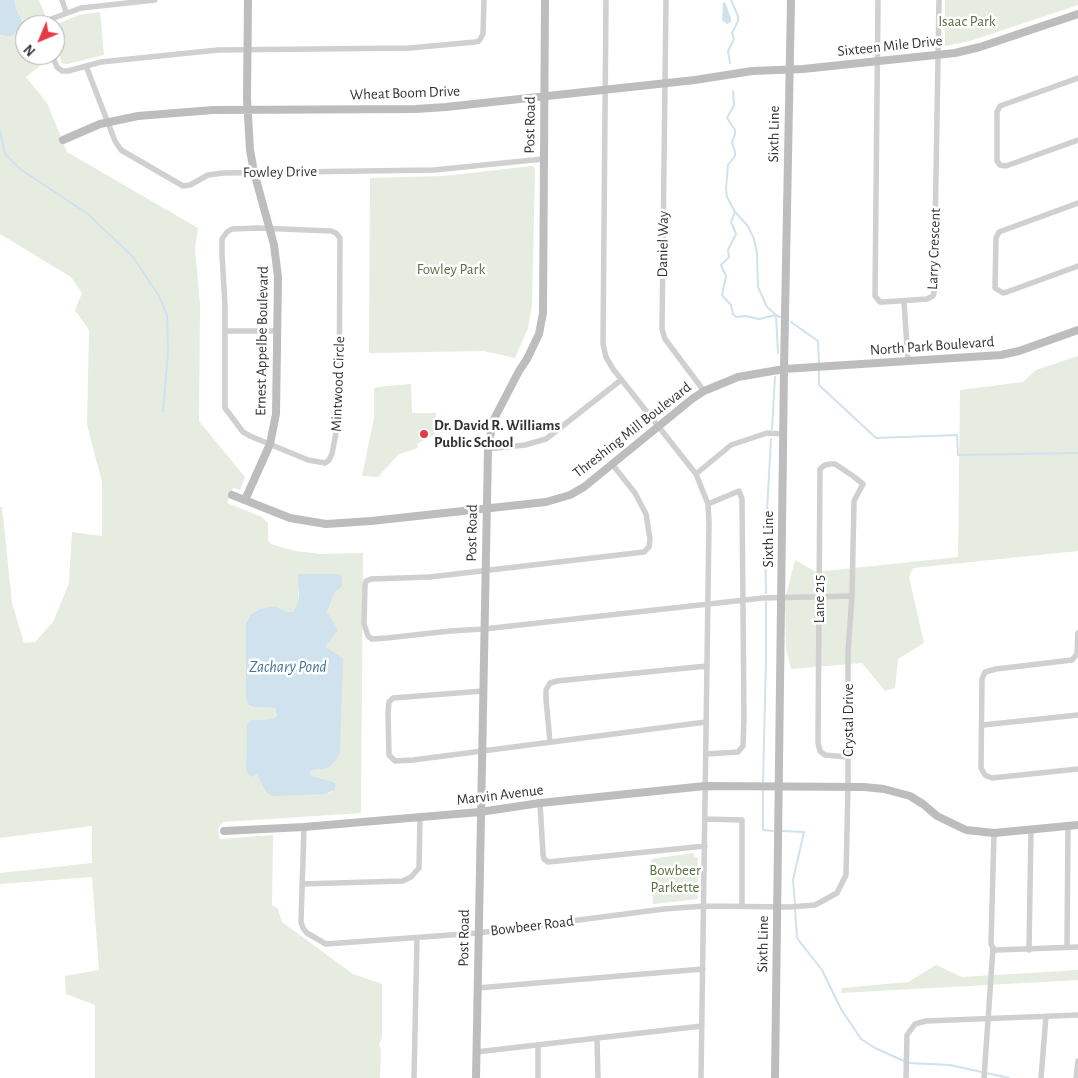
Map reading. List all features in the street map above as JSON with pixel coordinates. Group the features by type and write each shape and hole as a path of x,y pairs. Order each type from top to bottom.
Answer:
{"street":[{"path":"62,0 66,12"},
{"path":"60,15 86,6 155,0"},
{"name":"Ernest Appelbe Boulevard","path":"245,500 270,444 276,406 277,331 277,266 270,229 254,172 250,150 247,110 248,0"},
{"path":"56,65 62,71 68,71 100,62 218,50 410,48 475,42 479,41 483,34 484,0"},
{"name":"Post Road","path":"476,1078 484,570 488,449 493,421 539,334 543,313 545,0"},
{"path":"606,0 602,338 606,357 621,380 696,474 708,504 701,1078"},
{"name":"Daniel Way","path":"666,0 662,330 665,338 704,391"},
{"name":"Sixth Line","path":"775,1078 783,434 791,0"},
{"path":"877,61 878,0"},
{"name":"Larry Crescent","path":"877,61 875,296 880,302 927,299 933,296 934,293 939,0"},
{"name":"Sixteen Mile Drive","path":"789,70 970,50 1078,14"},
{"name":"Fowley Drive","path":"86,66 121,150 179,185 186,186 208,175 223,173 428,170 543,159"},
{"name":"Wheat Boom Drive","path":"64,140 108,122 128,118 208,110 416,109 751,72 789,70"},
{"path":"1078,78 1000,106 997,112 996,160 1000,165 1006,166 1078,140"},
{"path":"1078,203 999,232 996,238 996,288 1007,292 1078,266"},
{"name":"Mintwood Circle","path":"234,228 270,229 334,232 340,238 339,417 332,454 327,462 322,463 301,458 250,436 243,432 225,408 226,331 222,254 223,237 226,232 234,228"},
{"path":"904,301 908,362"},
{"name":"North Park Boulevard","path":"784,370 1012,353 1078,330"},
{"path":"226,331 277,331"},
{"name":"Threshing Mill Boulevard","path":"232,495 290,518 326,524 546,502 559,499 584,487 704,391 738,377 784,370"},
{"path":"488,449 534,443 550,437 621,380"},
{"path":"696,474 731,445 767,433 783,434"},
{"path":"612,464 635,493 646,514 650,539 649,547 644,552 430,577 371,579 366,581 364,585 365,632 372,639 484,629 782,596 852,596"},
{"name":"Lane 215","path":"847,757 825,755 818,747 820,469 825,465 835,464 863,484"},
{"name":"Crystal Drive","path":"777,905 816,905 837,893 846,875 848,652 852,596 854,501 863,484"},
{"path":"706,754 738,752 742,746 742,499 739,491 708,504"},
{"path":"1078,632 1076,654 1072,660 996,669 985,672 982,679 982,768 985,775 992,778 1078,769"},
{"path":"550,742 546,690 550,684 557,681 707,666"},
{"path":"483,691 393,698 389,702 388,713 389,756 395,761 430,758 706,722"},
{"path":"983,725 1078,715"},
{"name":"Marvin Avenue","path":"224,831 480,812 540,803 705,786 884,789 910,796 937,816 966,830 994,833 1078,825"},
{"path":"540,803 543,854 544,859 548,862 705,846"},
{"path":"302,884 403,881 411,877 420,868 420,817"},
{"path":"705,819 742,820 742,906"},
{"name":"Bowbeer Road","path":"304,826 303,928 307,933 326,944 478,932 664,909 704,906 777,905"},
{"path":"1067,948 1068,826"},
{"path":"1029,950 1031,830"},
{"path":"984,1078 993,948 991,944 994,833"},
{"path":"414,1078 417,938"},
{"path":"993,948 996,950 1029,950 1078,947"},
{"path":"477,988 703,969"},
{"path":"906,1078 907,1035 915,1024 926,1021 1078,1015"},
{"path":"1041,1078 1046,1016"},
{"path":"476,1052 702,1026"},
{"path":"597,1038 598,1078"},
{"path":"538,1045 538,1078"},
{"path":"1076,1078 1078,1061"}],"green space":[{"path":"14,0 39,0 45,15 15,15 15,65 41,65 26,77 47,103 67,152 198,228 195,248 200,305 199,421 245,477 240,490 233,488 227,503 262,517 268,523 268,540 271,544 295,551 321,554 363,553 361,813 223,822 218,829 220,839 273,835 272,905 278,909 282,922 353,974 382,984 382,1038 379,1044 381,1050 380,1078 95,1078 95,1005 66,994 65,976 99,970 92,877 0,884 0,873 92,863 92,826 0,838 0,507 2,507 12,603 24,643 35,642 53,622 69,583 72,532 102,536 102,482 87,425 89,330 75,310 82,293 71,277 0,234 0,35 2,36 16,9","holes":["298,591 335,592 327,612 323,769 312,770 310,773 312,776 334,782 336,785 335,790 329,793 266,792 257,773 255,774 246,768 247,737 252,720 272,719 277,716 275,708 254,707 246,698 246,624 251,614 258,610 275,606 287,612 293,612 299,599"]},
{"name":"Isaac Park","path":"945,0 1078,0 1078,5 970,41 945,46"},
{"path":"100,12 104,55 65,64 65,21 79,15"},
{"name":"Fowley Park","path":"532,166 535,168 532,305 528,328 515,358 484,351 369,353 370,178 443,176"},
{"path":"1078,356 1078,551 913,568 909,577 924,643 898,659 895,688 885,691 862,663 791,669 786,649 785,599 795,560 816,572 958,557 960,390 1023,382 1036,370"},
{"path":"411,384 412,413 436,413 435,422 440,419 441,428 417,444 418,448 399,454 378,477 362,476 374,418 374,389 377,387"},
{"name":"Bowbeer Parkette","path":"694,853 694,856 698,858 698,899 653,904 651,859"},
{"path":"936,965 962,977 1078,970 1078,980 841,993 842,988 908,982"}],"water":[{"path":"0,0 14,0 19,15 15,15 15,33 12,36 0,35"},
{"path":"725,2 731,18 731,22 727,24 722,20 723,3"},
{"name":"Zachary Pond","path":"298,574 337,574 341,575 342,578 342,586 335,592 327,612 338,630 325,647 343,658 340,752 336,760 329,767 312,770 310,773 312,776 334,782 336,785 335,790 325,794 272,796 266,792 257,774 251,777 246,768 247,725 252,720 272,719 277,716 275,708 254,707 249,705 246,698 246,624 251,614 260,609 275,606 287,612 293,612 299,599"}],"waterway":[{"path":"730,63 728,51 734,39 732,33 738,21 738,16 731,0"},
{"path":"733,91 734,105 727,118 735,130 732,142 735,156 728,165 726,189 727,197 735,212 731,222 736,234 728,250 729,257 721,265 726,276 722,295 731,305 733,314 736,317 746,316 759,319 776,315 780,317"},
{"path":"0,131 5,154 20,169 88,214 133,257 159,296 167,315 168,353 163,411"},
{"path":"735,212 748,226 754,239 757,253 758,287 767,307 776,315 778,353"},
{"path":"791,322 818,341 819,364"},
{"path":"819,368 819,385 876,438 957,435 958,455 1078,453"},
{"path":"772,429 775,377"},
{"path":"766,593 765,547 771,439"},
{"path":"763,782 766,602"},
{"path":"763,791 763,830 773,831"},
{"path":"783,831 804,832 793,880 795,904"},
{"path":"795,909 797,938 822,970 841,1009 861,1039 875,1048 904,1061"},
{"path":"909,1063 950,1065 1009,1078"}],"place":[{"name":"Dr. David R. Williams Public School","path":"424,434"}]}
